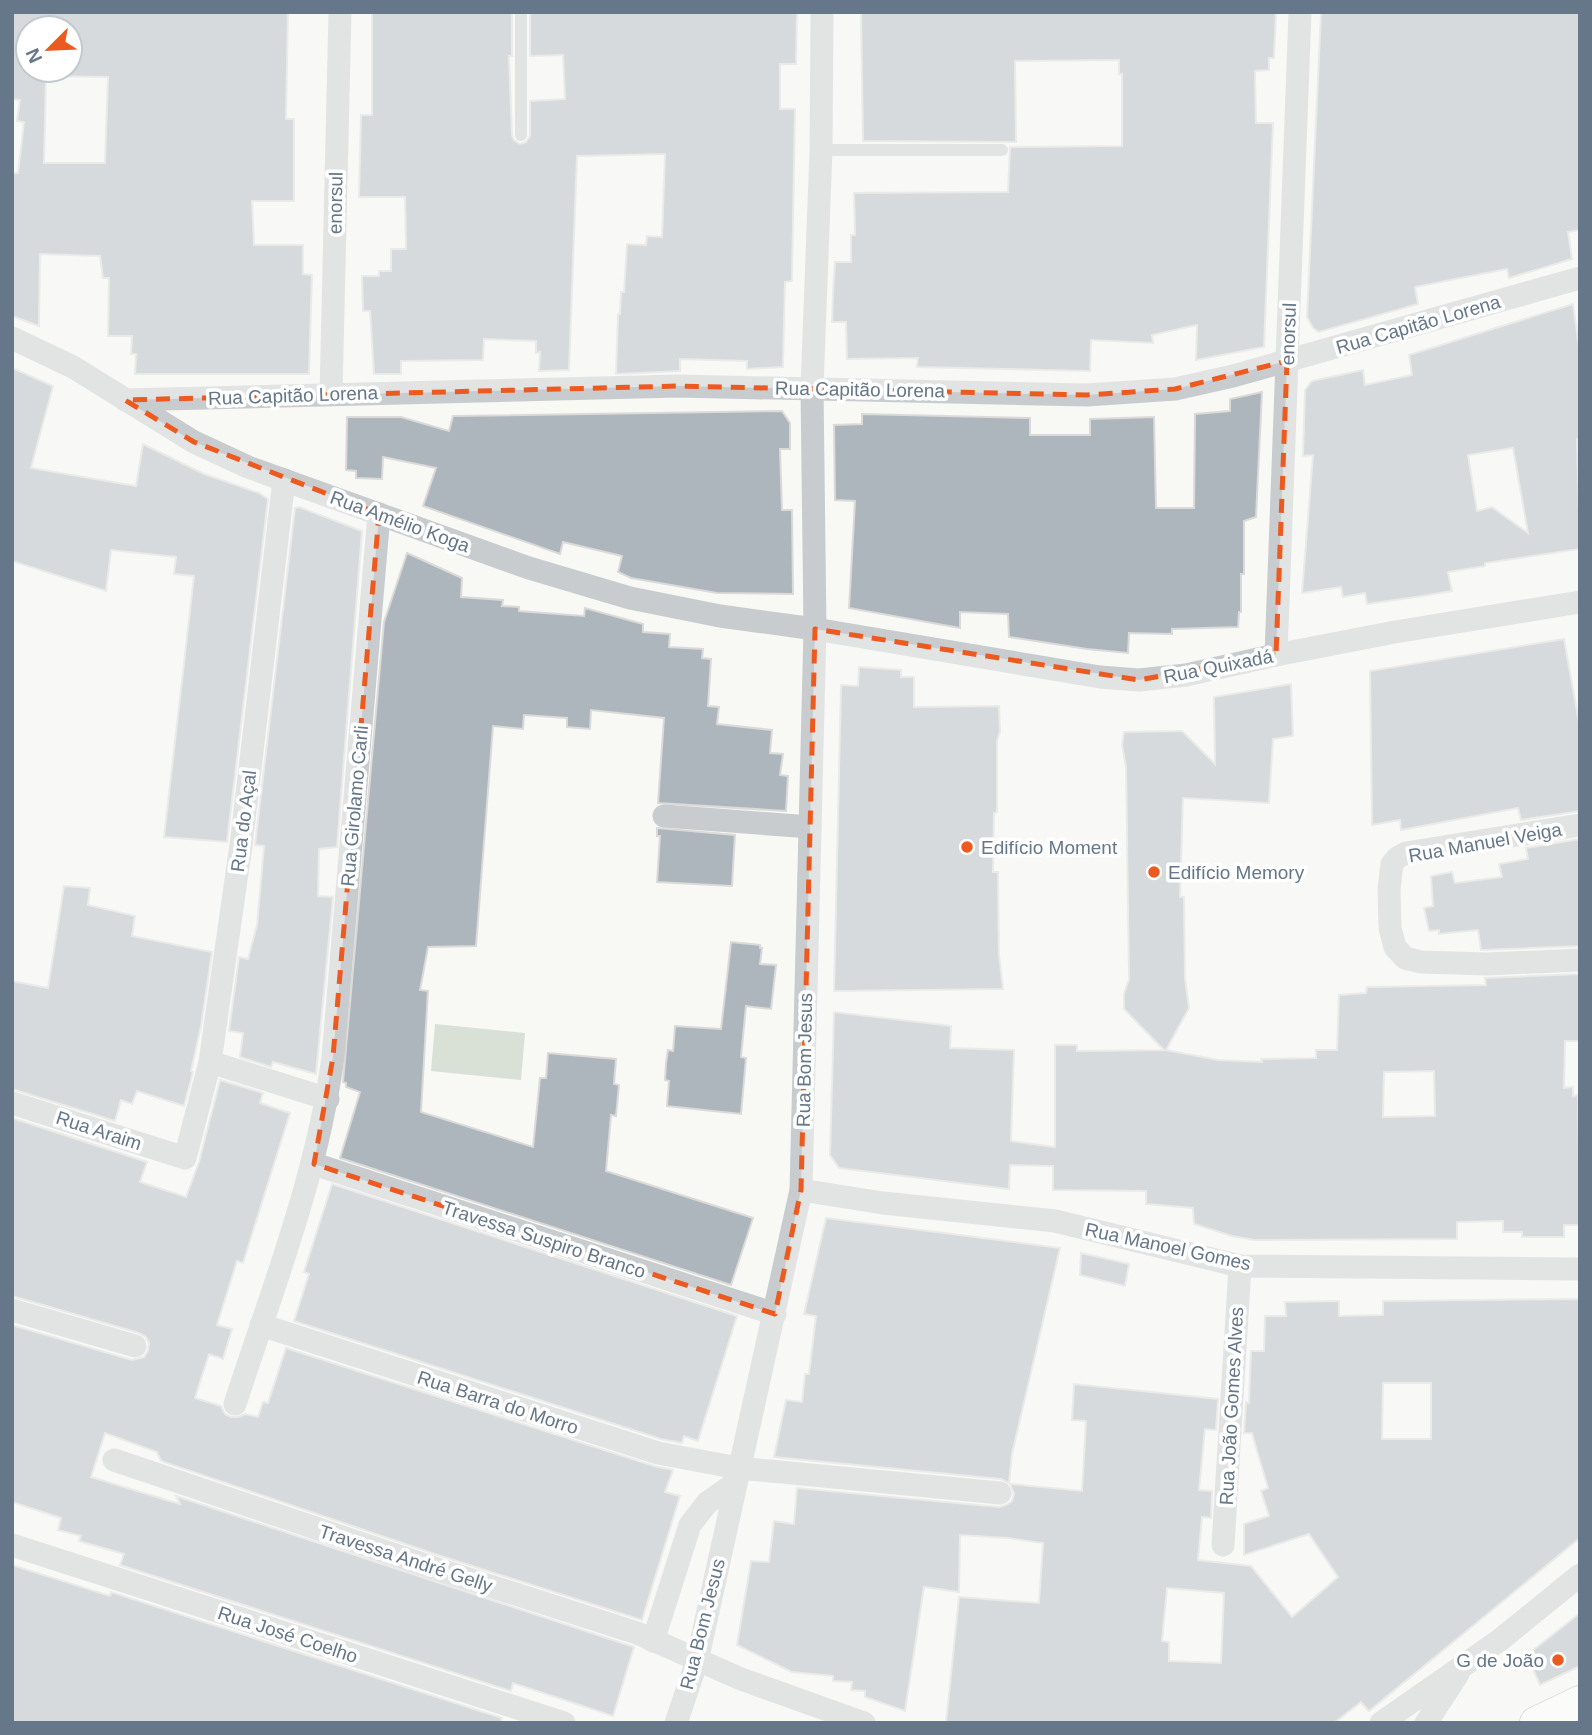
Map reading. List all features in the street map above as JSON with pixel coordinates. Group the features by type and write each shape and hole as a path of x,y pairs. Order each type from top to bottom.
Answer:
{"main road":[{"path":"1536,1723 1580,1702"}],"street":[{"name":"enorsul","path":"331,394 340,12"},
{"path":"815,629 812,388 821,150 822,12"},
{"name":"enorsul","path":"1276,655 1300,12"},
{"name":"Rua Capitão Lorena","path":"125,400 678,386 1073,394 1175,389 1287,361 1580,278"},
{"name":"Rua Amélio Koga","path":"12,338 73,367 194,442 248,467 529,568 630,598 720,616 815,629"},
{"name":"Rua do Açal","path":"185,1158 210,1062 241,845 284,480"},
{"name":"Rua Girolamo Carli","path":"234,1404 314,1164 328,1099 379,514"},
{"name":"Rua Quixadá","path":"815,629 1100,677 1139,680 1186,675 1395,632 1580,602"},
{"name":"Rua Bom Jesus","path":"676,1723 697,1661 801,1190 815,629"},
{"path":"663,816 810,827"},
{"name":"Rua Manuel Veiga","path":"1580,825 1406,853 1392,864 1389,889 1390,929 1395,947 1405,958 1421,962 1487,964 1580,960"},
{"path":"210,1062 328,1099"},
{"name":"Rua Araim","path":"12,1102 185,1158"},
{"name":"Travessa Suspiro Branco","path":"314,1164 775,1314"},
{"name":"Rua Manoel Gomes","path":"801,1190 883,1203 1055,1221 1240,1266 1580,1269"},
{"name":"Rua João Gomes Alves","path":"1223,1545 1240,1266"},
{"path":"12,1310 135,1346"},
{"name":"Rua Barra do Morro","path":"261,1325 736,1476 1000,1493"},
{"name":"Travessa André Gelly","path":"114,1460 434,1569 637,1633 741,1679 864,1723"},
{"name":"Rua Bom Jesus","path":"653,1641 690,1525 707,1503 736,1476"},
{"name":"Rua José Coelho","path":"12,1545 564,1723"},
{"path":"1381,1723 1500,1640 1580,1575"},
{"path":"1426,1723 1466,1663"}],"lane":[{"path":"521,12 521,135"},
{"path":"821,150 1002,150"}],"highlighted area":[{"path":"1287,361 1276,655 1139,680 815,629 801,1190 775,1314 314,1164 333,1057 379,514 194,442 125,400 678,386 1087,395 1175,389"}],"shaded area":[{"path":"435,1024 525,1033 521,1080 431,1071"}],"building":[{"path":"12,12 288,12 286,119 294,119 294,201 252,201 254,245 303,245 303,274 312,275 309,374 135,374 136,354 131,354 132,336 108,336 109,278 103,278 100,256 40,254 39,326 12,316 12,173 18,173 24,122 17,121 20,100 12,99","holes":["14,14 84,14 84,77 108,77 105,163 44,163 46,84 14,84"]},
{"path":"372,12 512,12 512,56 509,56 512,135 520,144 526,142 530,136 530,101 565,99 563,55 530,56 530,12 797,12 796,64 780,64 780,109 795,109 792,281 785,282 783,367 747,369 747,361 680,359 680,371 616,374 618,314 621,292 624,292 627,244 646,245 647,236 662,237 665,154 577,156 569,370 539,371 540,352 536,353 536,341 484,339 483,360 401,361 401,374 374,374 370,311 363,311 362,276 379,276 379,271 391,271 391,249 406,249 405,197 359,197 361,115 372,115"},
{"path":"861,12 1276,12 1274,58 1269,58 1269,70 1255,71 1256,123 1273,123 1264,347 1196,360 1197,325 1152,335 1153,343 1091,340 1090,371 917,367 918,358 847,359 846,322 832,322 833,292 835,262 851,262 851,235 855,235 854,193 1008,192 1010,147 1122,146 1122,74 1119,74 1119,60 1015,61 1016,142 863,141"},
{"path":"1321,12 1580,12 1580,230 1568,232 1572,259 1509,278 1507,269 1415,287 1418,304 1319,332 1313,328 1307,317"},
{"path":"1573,304 1580,354 1580,438 1577,439 1580,549 1485,563 1485,566 1448,572 1452,591 1416,597 1367,604 1365,593 1343,597 1341,587 1302,593 1313,455 1303,456 1305,390 1312,381 1363,370 1365,385 1412,375 1409,355","holes":["1513,448 1528,533 1492,507 1477,511 1468,455"]},
{"path":"12,368 53,386 31,468 136,486 143,444 204,474 259,493 268,499 227,842 164,837 194,576 174,574 176,557 111,550 106,591 12,561"},
{"path":"1262,392 1256,517 1244,521 1244,574 1241,574 1241,612 1238,627 1172,629 1172,634 1129,633 1128,653 1009,637 1008,614 960,612 960,628 849,608 855,501 835,500 834,425 862,424 862,414 1030,418 1030,435 1090,435 1090,419 1154,417 1156,508 1194,508 1195,414 1230,411 1230,399"},
{"path":"782,411 790,423 790,449 780,449 782,510 792,510 793,594 717,593 631,578 618,572 622,556 563,542 560,554 423,506 436,468 383,457 382,479 356,478 356,471 346,470 347,417 401,417 449,431 453,416"},
{"path":"299,507 362,531 337,847 319,849 318,896 333,897 316,1074 273,1062 271,1067 240,1057 243,1033 229,1031 239,957 248,959 257,925 264,846 255,845 295,508"},
{"path":"407,553 462,578 461,597 503,600 502,606 519,607 519,611 584,616 585,608 643,624 643,632 670,634 669,647 703,649 702,658 711,659 708,706 719,707 717,724 772,730 770,753 783,754 780,775 788,776 786,811 658,803 664,718 591,710 590,729 567,727 567,718 524,715 523,729 493,726 476,946 428,947 420,990 428,991 421,1112 533,1147 540,1078 546,1078 548,1053 616,1059 614,1084 619,1085 616,1116 611,1115 606,1171 753,1218 731,1285 340,1158 360,1092 346,1087 343,1082 384,622"},
{"path":"1564,639 1580,728 1580,811 1521,820 1518,808 1401,830 1400,820 1372,825 1370,671"},
{"path":"859,667 901,670 901,677 914,677 914,707 999,706 993,872 998,872 999,954 1003,989 834,991 841,685 858,686"},
{"path":"1291,684 1293,736 1273,739 1269,803 1183,798 1180,897 1184,897 1185,979 1189,1008 1166,1050 1218,1060 1262,1062 1261,1059 1316,1058 1316,1050 1337,1050 1339,995 1366,993 1367,987 1486,985 1485,978 1580,974 1580,1041 1565,1041 1564,1088 1573,1087 1573,1096 1578,1095 1580,1225 1564,1225 1564,1237 1522,1237 1522,1232 1503,1232 1503,1221 1457,1222 1457,1239 1254,1240 1194,1224 1193,1208 1146,1204 1146,1191 1053,1190 1053,1166 1010,1165 1009,1189 839,1168 830,1155 834,1012 951,1026 950,1048 1014,1050 1011,1141 1055,1147 1055,1045 1077,1045 1077,1051 1164,1050 1124,1009 1124,994 1129,979 1126,767 1122,745 1124,732 1182,731 1215,764 1214,697","holes":["1434,1071 1435,1116 1383,1117 1384,1072"]},
{"path":"657,828 735,835 732,886 657,882 660,836 657,836"},
{"path":"1580,839 1580,946 1481,950 1478,930 1439,934 1439,930 1429,931 1424,908 1433,906 1431,876 1452,872 1455,883 1502,877 1499,864 1528,859 1526,848"},
{"path":"64,886 90,888 88,905 135,916 132,936 212,952 191,1071 193,1072 184,1106 137,1091 132,1104 121,1100 115,1121 12,1089 12,981 48,988"},
{"path":"731,942 760,945 760,964 776,965 771,1009 746,1006 741,1057 746,1058 741,1114 667,1106 669,1081 665,1080 666,1063 668,1050 673,1051 675,1026 721,1029"},
{"path":"220,1080 263,1093 260,1103 290,1113 243,1263 237,1261 217,1325 232,1329 223,1359 209,1354 195,1398 221,1406 225,1414 231,1417 245,1414 258,1417 263,1402 268,1403 286,1348 673,1470 665,1492 680,1496 642,1620 438,1555 161,1461 157,1452 105,1433 91,1477 180,1504 176,1496 634,1647 613,1716 513,1683 511,1691 120,1565 124,1554 79,1541 81,1536 58,1530 61,1518 12,1502 12,1325 132,1360 144,1357 149,1343 146,1337 139,1333 12,1296 12,1118 147,1162 140,1182 186,1197 199,1162"},
{"path":"332,1184 737,1316 698,1441 684,1436 682,1443 661,1439 294,1321 309,1274 304,1272"},
{"path":"826,1218 1060,1248 1012,1454 1009,1483 1001,1479 774,1457 786,1400 802,1402 805,1374 809,1374 816,1316 804,1314"},
{"path":"1081,1253 1129,1264 1125,1286 1080,1275"},
{"path":"1580,1299 1580,1538 1369,1711 1361,1702 1334,1723 946,1723 959,1597 1039,1603 1043,1543 1008,1538 960,1535 959,1592 924,1587 905,1711 865,1697 865,1691 851,1690 852,1682 833,1681 833,1676 792,1672 737,1645 751,1561 769,1562 774,1521 794,1524 797,1488 999,1507 1012,1501 1014,1494 1010,1484 1082,1491 1086,1421 1072,1420 1074,1384 1218,1399 1216,1430 1205,1429 1199,1490 1212,1491 1211,1518 1202,1517 1198,1560 1251,1566 1292,1617 1338,1577 1309,1534 1244,1555 1244,1524 1269,1516 1261,1491 1268,1488 1252,1433 1244,1433 1246,1402 1249,1403 1251,1351 1264,1351 1265,1316 1286,1316 1285,1302 1339,1301 1339,1316 1383,1315 1383,1301","holes":["1383,1383 1431,1383 1431,1439 1382,1439","1167,1588 1224,1593 1221,1663 1169,1661 1169,1642 1162,1641"]},
{"path":"12,1565 110,1596 111,1592 502,1718 500,1723 12,1723"},
{"path":"1580,1613 1580,1666 1540,1685 1527,1655"}],"place":[{"name":"Edifício Moment","path":"967,847"},
{"name":"Edifício Memory","path":"1154,872"},
{"name":"G de João","path":"1558,1660"}]}
